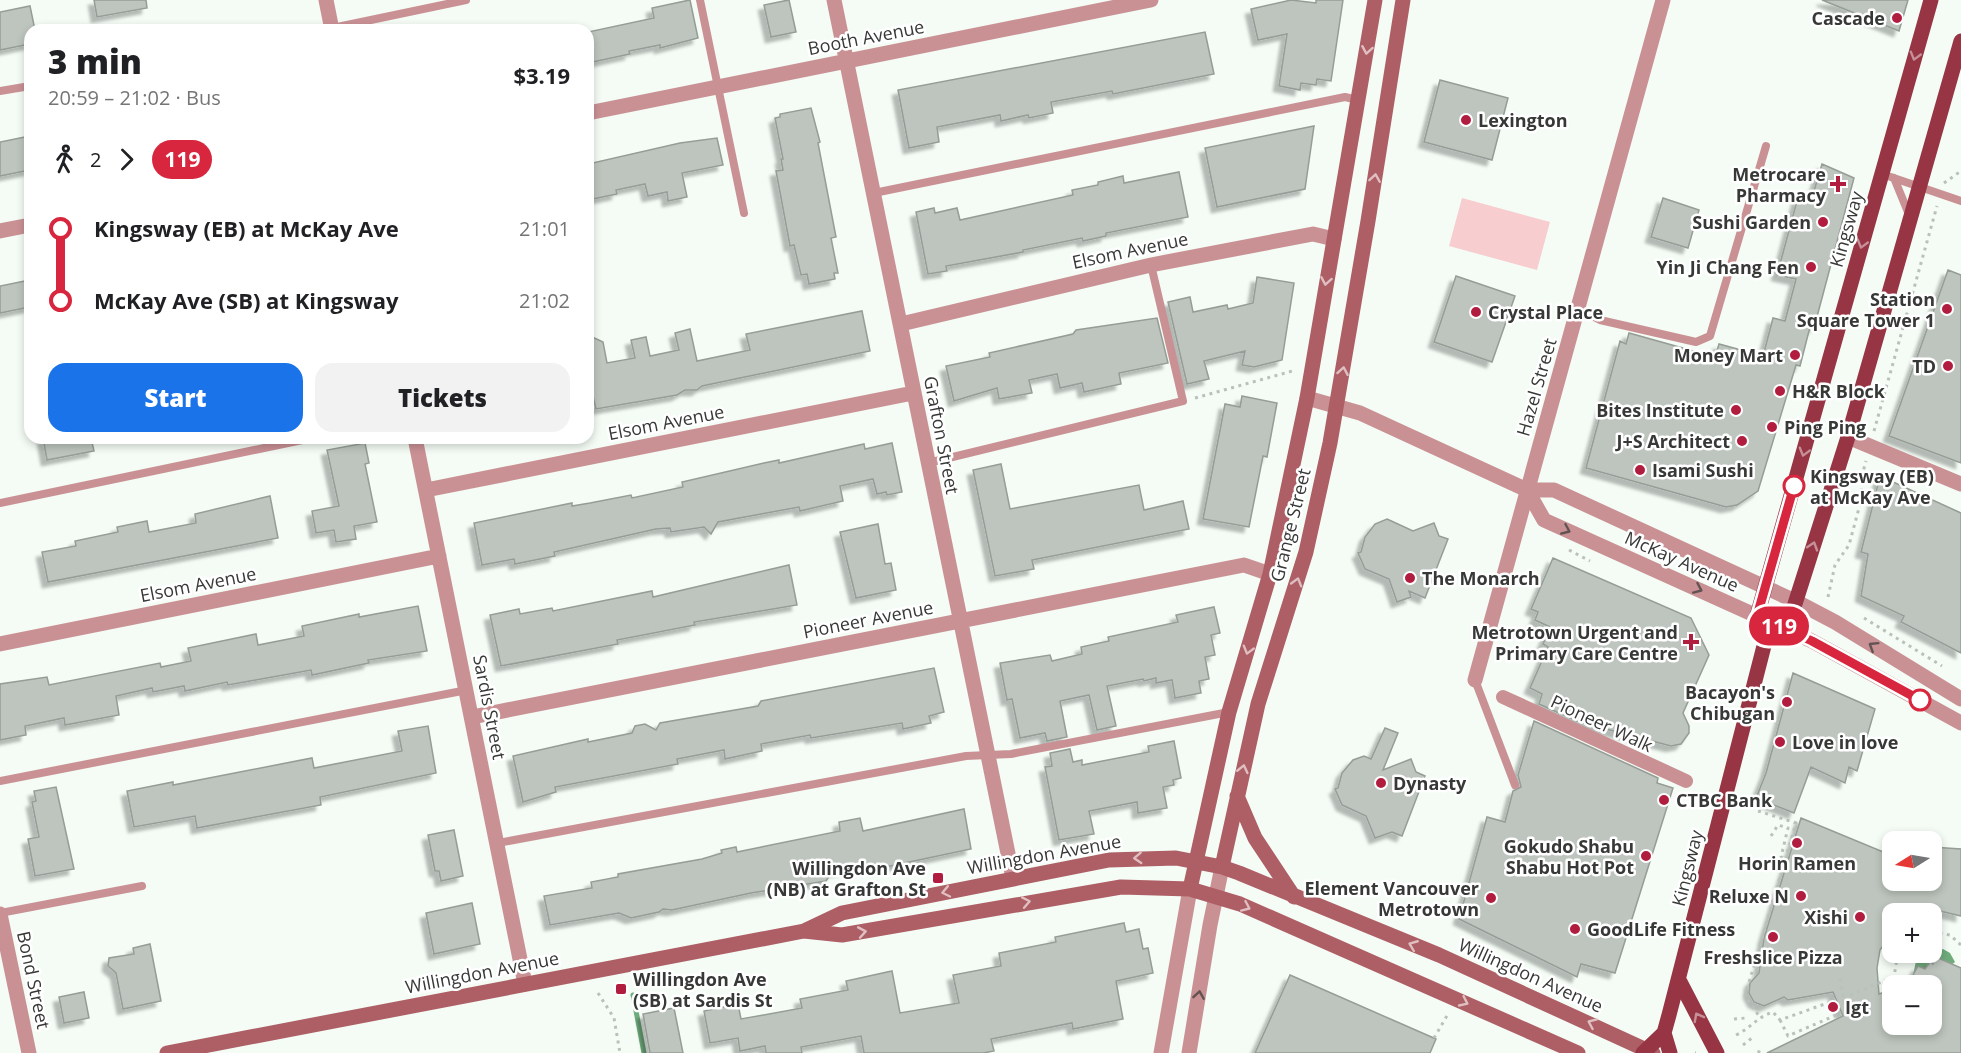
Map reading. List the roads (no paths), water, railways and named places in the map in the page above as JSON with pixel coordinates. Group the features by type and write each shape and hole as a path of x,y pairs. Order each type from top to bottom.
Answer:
{"main road":[{"name":"Grange Street","path":"1190,889 1229,712 1270,574 1306,398 1376,0"},
{"name":"Grange Street","path":"1222,867 1258,704 1306,552 1337,406 1403,0"},
{"name":"Kingsway","path":"1757,616 1888,176 1931,0"},
{"path":"1757,616 1766,642 1787,629 1848,437 1961,41"},
{"name":"Kingsway","path":"1664,1033 1766,642"},
{"path":"1237,796 1254,838 1294,897"},
{"name":"Willingdon Avenue","path":"167,1053 804,931 842,913 1013,878 1109,860 1146,857 1222,867 1438,955 1647,1052"},
{"name":"Willingdon Avenue","path":"804,931 842,935 1121,887 1190,889 1216,896 1578,1053"},
{"path":"1678,980 1717,1053"},
{"path":"1647,1052 1664,1033"},
{"path":"1664,1033 1670,1053"}],"street":[{"path":"326,0 328,24"},
{"name":"Grafton Street","path":"834,0 1013,878"},
{"name":"Booth Avenue","path":"594,112 1151,0"},
{"name":"Hazel Street","path":"1475,680 1663,0"},
{"path":"0,231 24,226"},
{"name":"Elsom Avenue","path":"901,324 1151,265 1313,234 1334,239"},
{"name":"Elsom Avenue","path":"426,490 914,393"},
{"name":"McKay Avenue","path":"1306,398 1360,413 1527,490 1554,490 1795,601 1835,622 1961,699"},
{"path":"1848,437 1961,484"},
{"name":"Sardis Street","path":"416,444 525,984"},
{"name":"McKay Avenue","path":"1527,490 1544,520 1787,629 1961,723"},
{"name":"Elsom Avenue","path":"0,644 439,556"},
{"name":"Pioneer Avenue","path":"472,717 1244,565 1270,574"},
{"name":"Pioneer Walk","path":"1503,697 1686,782"},
{"name":"Grange Street","path":"1189,1053 1222,867"},
{"name":"Grange Street","path":"1161,1053 1190,889"},
{"name":"Bond Street","path":"0,913 29,1053"}],"lane":[{"path":"353,24 466,0"},
{"path":"700,0 744,213"},
{"path":"0,91 24,87"},
{"path":"874,193 1345,97 1358,100"},
{"path":"1578,309 1600,320 1695,342 1710,336 1766,146"},
{"path":"1888,176 1961,201"},
{"path":"1888,176 1911,219"},
{"path":"928,462 1183,401 1151,265"},
{"path":"0,503 283,444"},
{"path":"1475,680 1515,785"},
{"path":"0,781 466,690"},
{"path":"498,843 966,756 1011,754 1229,712"},
{"path":"0,913 142,886"}],"waterway":[{"path":"633,995 644,1053"}],"place":[{"name":"Cascade","path":"1897,18"},
{"name":"Lexington","path":"1466,120"},
{"name":"Metrocare Pharmacy","path":"1838,184"},
{"name":"Sushi Garden","path":"1823,222"},
{"name":"Yin Ji Chang Fen","path":"1811,267"},
{"name":"Station Square Tower 1","path":"1947,309"},
{"name":"Crystal Place","path":"1476,312"},
{"name":"Money Mart","path":"1795,355"},
{"name":"TD","path":"1948,366"},
{"name":"H&R Block","path":"1780,391"},
{"name":"Bites Institute","path":"1736,410"},
{"name":"Ping Ping","path":"1772,427"},
{"name":"J+S Architect","path":"1742,441"},
{"name":"Isami Sushi","path":"1640,470"},
{"name":"Kingsway (EB) at McKay Ave","path":"1794,486"},
{"name":"The Monarch","path":"1410,578"},
{"name":"Metrotown Urgent and Primary Care Centre","path":"1691,642"},
{"name":"Bacayon's Chibugan","path":"1787,702"},
{"name":"Love in love","path":"1780,742"},
{"name":"Dynasty","path":"1381,783"},
{"name":"CTBC Bank","path":"1664,800"},
{"name":"Horin Ramen","path":"1797,843"},
{"name":"Gokudo Shabu Shabu Hot Pot","path":"1646,856"},
{"name":"Willingdon Ave (NB) at Grafton St","path":"938,878"},
{"name":"Reluxe N","path":"1801,896"},
{"name":"Element Vancouver Metrotown","path":"1491,898"},
{"name":"Xishi","path":"1860,917"},
{"name":"GoodLife Fitness","path":"1575,929"},
{"name":"Freshslice Pizza","path":"1773,937"},
{"name":"Willingdon Ave (SB) at Sardis St","path":"621,989"},
{"name":"Igt","path":"1833,1007"}]}
